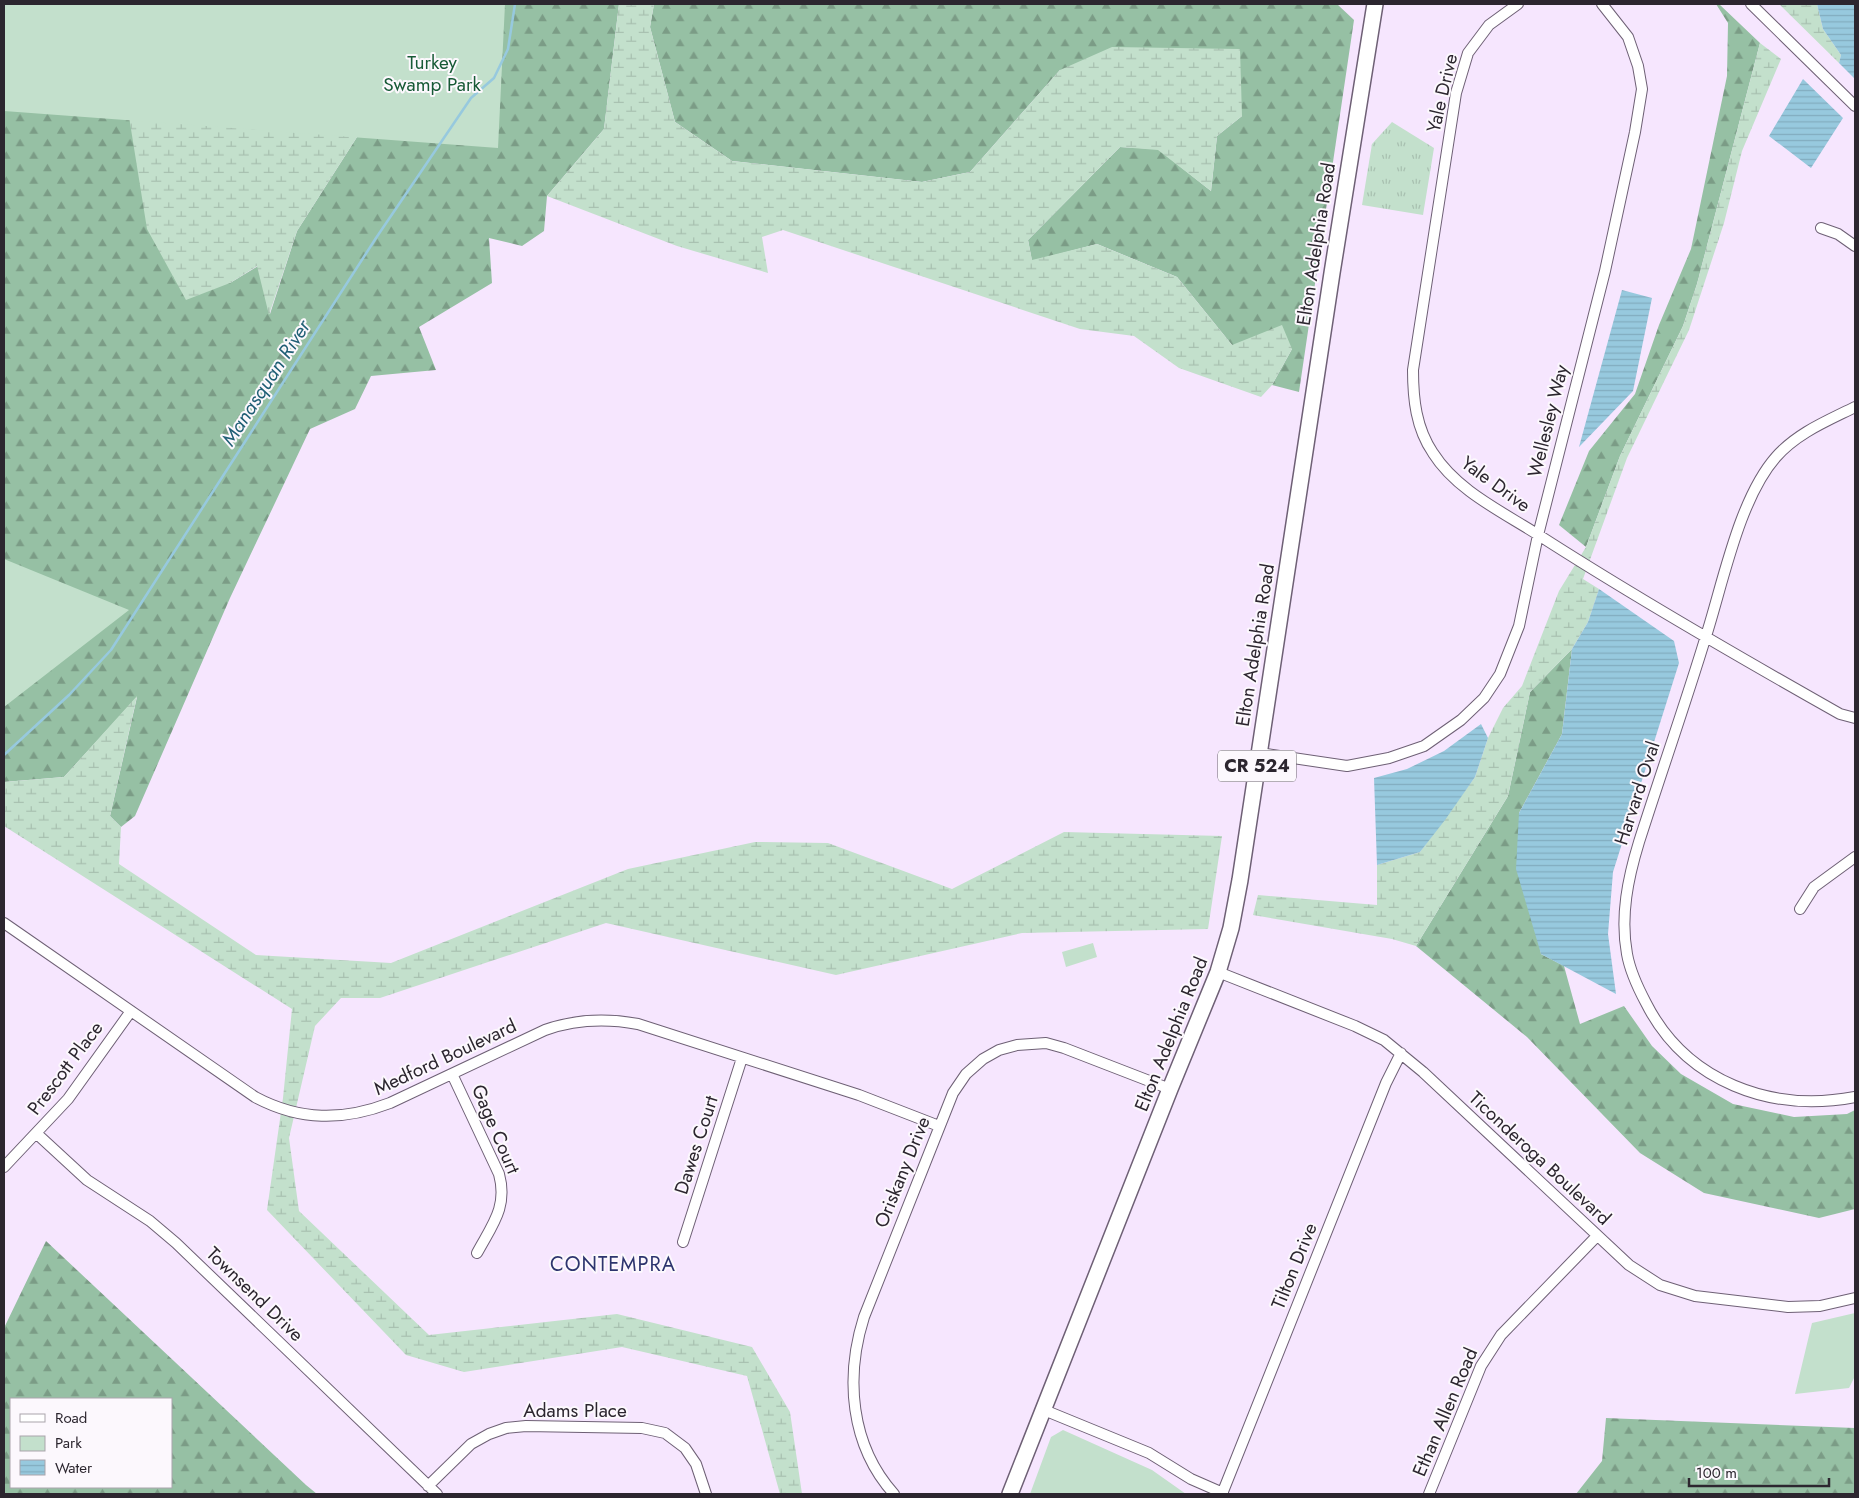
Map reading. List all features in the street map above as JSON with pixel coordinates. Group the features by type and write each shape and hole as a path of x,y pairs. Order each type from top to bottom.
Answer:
{"main road":[{"name":"Elton Adelphia Road","path":"1010,1494 1218,972 1231,928 1375,4"}],"street":[{"name":"Yale Drive","path":"1518,4 1489,25 1468,53 1456,93 1413,370 1413,393 1417,417 1424,437 1433,454 1449,473 1469,490 1538,535 1706,638 1840,714 1855,718"},
{"name":"Wellesley Way","path":"1259,753 1346,766 1389,758 1424,746 1461,720 1484,698 1500,674 1519,626 1538,535 1605,271 1635,132 1642,90 1638,66 1628,37 1602,4"},
{"path":"1751,4 1855,106"},
{"path":"1821,228 1838,234 1855,246"},
{"name":"Harvard Oval","path":"1855,407 1802,434 1776,457 1761,478 1743,515 1706,638 1631,869 1626,898 1624,933 1627,955 1633,976 1650,1011 1660,1028 1688,1057 1722,1080 1755,1093 1787,1100 1815,1102 1855,1096"},
{"path":"1800,909 1814,887 1855,858"},
{"name":"Medford Boulevard","path":"4,923 255,1097 286,1110 330,1116 359,1114 390,1103 544,1030 569,1023 615,1020 638,1024 859,1095 939,1126"},
{"name":"Ticonderoga Boulevard","path":"1218,972 1355,1026 1384,1040 1401,1053 1629,1266 1644,1276 1677,1292 1695,1296 1788,1307 1820,1306 1855,1298"},
{"name":"Prescott Place","path":"4,1167 68,1099 131,1011"},
{"name":"Oriskany Drive","path":"894,1494 873,1464 858,1427 852,1381 856,1345 864,1317 953,1093 966,1074 983,1059 994,1052 1022,1044 1046,1044 1064,1048 1170,1090"},
{"name":"Tilton Drive","path":"1223,1493 1383,1092 1401,1053"},
{"name":"Dawes Court","path":"682,1242 742,1058"},
{"name":"Gage Court","path":"452,1074 499,1174 502,1185 500,1208 477,1253"},
{"name":"Townsend Drive","path":"36,1133 88,1180 176,1242 437,1494"},
{"name":"Ethan Allen Road","path":"1429,1494 1481,1366 1490,1350 1501,1335 1596,1236"},
{"path":"1044,1410 1149,1452 1191,1478 1223,1493"},
{"name":"Adams Place","path":"428,1486 471,1444 489,1434 506,1428 526,1426 642,1428 665,1433 685,1448 696,1464 706,1494"}],"green space":[{"path":"4,4 139,4 230,283 258,266 270,314 297,231 357,137 328,4 619,4 604,129 547,196 544,231 522,246 489,238 492,283 419,327 436,370 371,376 355,409 310,429 230,598 135,816 121,827 110,816 137,697 64,777 4,782"},
{"name":"Turkey Swamp Park","path":"4,4 505,4 498,148 4,111"},
{"path":"619,4 654,4 650,27 675,122 732,161 922,182 970,172 1060,70 1112,47 1240,49 1242,116 1217,136 1211,191 1158,150 1120,147 1028,240 1032,260 1097,244 1177,277 1232,345 1282,325 1292,349 1272,385 1261,397 1179,368 1134,336 1080,329 783,230 762,237 768,273 677,246 547,196 604,129"},
{"path":"654,4 1337,4 1354,20 1299,392 1272,385 1292,349 1232,345 1177,277 1097,244 1032,261 1028,240 1120,147 1158,149 1211,191 1217,136 1242,116 1060,70 970,172 922,182 732,161 675,122 650,27"},
{"path":"1716,4 1719,4 1760,43 1697,284 1683,326 1620,456 1586,547 1559,525 1589,451 1635,394 1659,325 1691,249 1727,76 1728,23"},
{"path":"1779,4 1817,4 1823,29 1841,55 1839,63"},
{"path":"1760,43 1781,59 1742,151 1724,223 1689,330 1627,458 1583,579 1599,589 1588,622 1572,649 1530,692 1508,796 1416,946 1392,939 1253,915 1258,895 1377,905 1377,865 1420,852 1475,777 1488,738 1503,708 1522,686 1559,591 1586,547 1620,456 1683,326 1697,284"},
{"path":"122,73 357,137 297,231 269,315 257,266 230,283 186,300 147,229"},
{"path":"1392,122 1434,148 1423,215 1362,205 1372,144"},
{"path":"4,559 129,610 4,707"},
{"path":"1572,649 1562,734 1519,813 1541,954 1564,966 1580,1024 1624,1006 1652,1046 1681,1074 1733,1104 1794,1117 1847,1114 1855,1110 1855,1209 1819,1218 1704,1193 1640,1153 1527,1037 1416,946 1508,796 1530,692"},
{"path":"137,696 110,816 121,827 119,864 256,955 391,963 628,869 755,842 828,843 952,889 1064,832 1222,836 1208,929 1022,933 836,975 606,923 380,998 341,998 315,1026 289,1138 299,1211 429,1335 617,1314 752,1347 790,1412 802,1494 780,1494 747,1376 622,1347 464,1372 406,1355 267,1210 283,1098 292,1009 4,826 4,782 64,777"},
{"path":"1093,943 1097,957 1066,967 1062,952"},
{"path":"46,1241 317,1494 4,1494 4,1328"},
{"path":"1855,1313 1855,1376 1849,1388 1795,1394 1812,1323"},
{"path":"1606,1418 1855,1428 1855,1494 1576,1494 1602,1461"},
{"path":"1063,1430 1152,1470 1186,1494 1030,1494 1051,1437"}],"water":[{"path":"1817,4 1855,4 1855,79 1839,63 1841,55 1823,29"},
{"path":"1803,79 1843,118 1811,168 1769,136"},
{"path":"1622,290 1652,298 1633,391 1579,447"},
{"path":"1599,589 1674,641 1679,663 1613,872 1608,934 1616,994 1541,954 1516,869 1519,813 1562,734 1572,649 1588,622"},
{"path":"1481,724 1488,738 1475,777 1445,820 1420,852 1377,865 1374,778 1407,769 1444,751"}],"waterway":[{"name":"Manasquan River","path":"4,755 69,695 111,650 376,238 471,98 494,78 508,49 515,4"}],"district":[{"name":"CONTEMPRA","path":"613,1264"}]}
